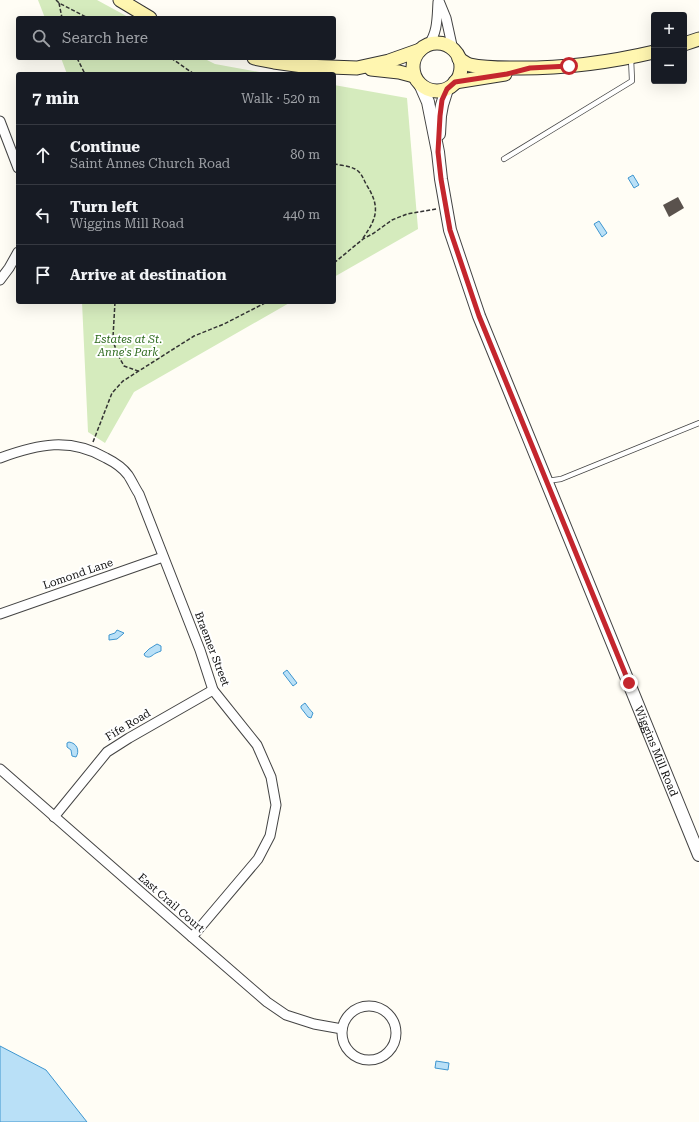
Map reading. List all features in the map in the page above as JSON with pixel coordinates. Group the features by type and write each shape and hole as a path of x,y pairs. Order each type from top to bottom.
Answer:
{"main road":[{"path":"120,0 147,16"},
{"path":"687,43 699,39"},
{"path":"357,68 388,61 436,44 444,44 468,64 479,67 530,68 569,66 631,58 651,53"},
{"path":"418,81 413,64 415,56 424,47"},
{"path":"451,86 461,67 456,55"},
{"path":"264,60 303,66 357,68 399,72 418,81 428,90 436,91 451,86 530,68"}],"street":[{"path":"424,47 432,40 435,32 438,0"},
{"path":"438,0 446,18 456,55"},
{"name":"Wiggins Mill Road","path":"418,81 428,102 438,152 450,230 479,316 699,855"},
{"name":"Wiggins Mill Road","path":"438,152 442,100 451,86"},
{"path":"0,121 2,133 16,164"},
{"path":"0,280 16,256"},
{"name":"Braemer Street","path":"0,458 23,450 52,444 78,446 94,451 112,462 127,474 138,494 200,650 213,690 257,745 271,777 276,805 270,836 258,859 192,937"},
{"name":"Lomond Lane","path":"0,614 163,557"},
{"name":"Fife Road","path":"54,817 107,752 213,690"},
{"name":"East Crail Court","path":"0,769 267,1002 286,1015 314,1024 342,1029"},
{"path":"373,1006 386,1011 394,1023 396,1037 391,1050 379,1058 365,1060 352,1055 343,1043 342,1029 347,1016 359,1007 373,1006"}],"lane":[{"path":"504,158 632,82 631,58"},
{"path":"547,481 561,479 699,423"}],"path":[{"path":"56,0 84,16"},
{"path":"59,3 62,16"},
{"path":"78,60 84,72"},
{"path":"174,60 191,72"},
{"path":"336,164 354,168 360,173 372,193 375,203 375,214 372,226 363,239"},
{"path":"336,261 363,239 392,220 407,214 446,207"},
{"path":"114,304 112,337 114,344 124,366 138,371"},
{"path":"90,450 112,393 123,381 194,336 224,324 264,304"}],"green space":[{"path":"38,0 97,0 126,16 44,16"},
{"path":"62,60 207,60 215,64 259,72 66,72"},
{"path":"336,85 407,98 418,229 336,276"},
{"name":"Estates at St. Anne's Park","path":"82,304 288,304 134,392 105,443 88,432"}],"water":[{"path":"633,175 639,185 634,188 628,178"},
{"path":"599,221 607,233 602,237 594,224"},
{"path":"117,630 124,633 117,639 109,640 109,635 115,633"},
{"path":"157,644 161,646 161,651 150,657 145,656 144,654 149,649"},
{"path":"287,670 297,683 293,686 283,673"},
{"path":"305,703 313,713 311,718 308,717 301,708 301,706"},
{"path":"69,742 74,744 77,748 78,752 76,757 72,756 71,750 67,747 67,743"},
{"path":"0,1046 46,1070 87,1122 0,1122"},
{"path":"436,1061 449,1063 448,1070 435,1068"}],"building":[{"path":"678,197 684,208 669,217 663,205"}],"route":[{"path":"569,66 530,68 507,74 455,82 447,89 442,100 438,152 450,230 479,316 629,683"}]}
